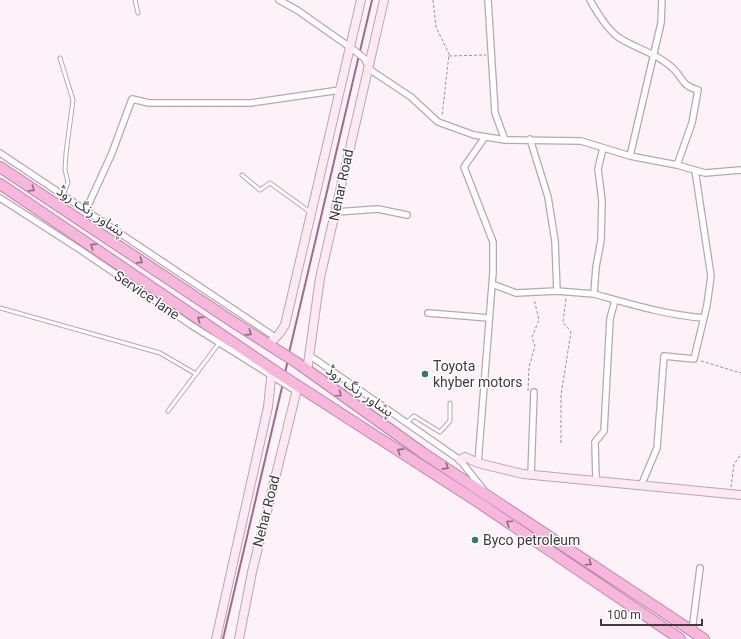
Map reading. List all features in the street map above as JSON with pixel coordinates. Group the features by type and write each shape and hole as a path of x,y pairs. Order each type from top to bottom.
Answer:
{"highway":[{"name":"پشاور رنگ روڈ","path":"0,168 296,362 423,453 704,639"},
{"name":"پشاور رنگ روڈ","path":"0,184 222,339 537,542 680,639"},
{"path":"537,542 542,541 544,537 543,532"},
{"path":"555,554 558,546 563,545"}],"main road":[{"path":"268,345 285,325 340,90 352,49 361,0"},
{"name":"Nehar Road","path":"307,371 320,278 384,0"},
{"path":"216,639 268,407 274,372"},
{"name":"Nehar Road","path":"239,639 252,572 295,386"},
{"path":"460,460 465,457 478,463 531,475 741,495"}],"street":[{"path":"279,0 352,49 365,60 369,69 411,97 440,123 474,135 505,140 530,139 581,141 630,156 678,165 705,173 741,170"},
{"path":"488,0 495,113 505,140"},
{"path":"590,0 599,15 617,36 653,54 670,65 687,87 698,90 692,123 678,165"},
{"path":"630,156 661,23 662,0"},
{"path":"86,210 112,154 132,99 149,103 251,103 340,90"},
{"path":"478,463 492,284 493,242 464,167 485,137"},
{"path":"530,139 548,197 555,241 557,291"},
{"path":"594,294 602,201 598,169 603,148"},
{"path":"0,153 276,337"},
{"path":"641,486 657,448 664,356 694,359 704,318 711,276 695,170"},
{"name":"Service lane","path":"0,198 222,339"},
{"path":"336,212 378,209 406,215"},
{"path":"492,284 516,292 557,291 594,294 683,317 704,318"},
{"path":"596,480 595,442 604,431 610,319 616,300"},
{"path":"428,313 489,318"},
{"path":"309,355 460,460 487,494"},
{"path":"531,475 534,392"},
{"path":"692,631 700,568"}],"lane":[{"path":"135,0 138,13"},
{"path":"60,58 73,100 66,153 65,170 68,182 63,195"},
{"path":"242,175 260,190 270,183 312,214"},
{"path":"0,308 160,353 196,374"},
{"path":"168,411 222,339"},
{"path":"406,423 414,416 440,432 450,420 450,403"}],"path":[{"path":"433,0 436,27 449,56 443,112 440,123"},
{"path":"449,56 491,55"},
{"path":"534,292 538,320 532,337 536,346 529,366 527,380 528,392 534,392"},
{"path":"561,443 561,395 570,332 563,322 567,292"},
{"path":"694,359 741,373"},
{"path":"730,494 734,476 734,464 741,454"}],"waterway":[{"path":"289,353 372,0"},
{"path":"285,373 288,360"},
{"path":"223,639 283,383"}],"place":[{"name":"Toyota khyber motors","path":"425,374"},
{"name":"Byco petroleum","path":"475,540"}]}
